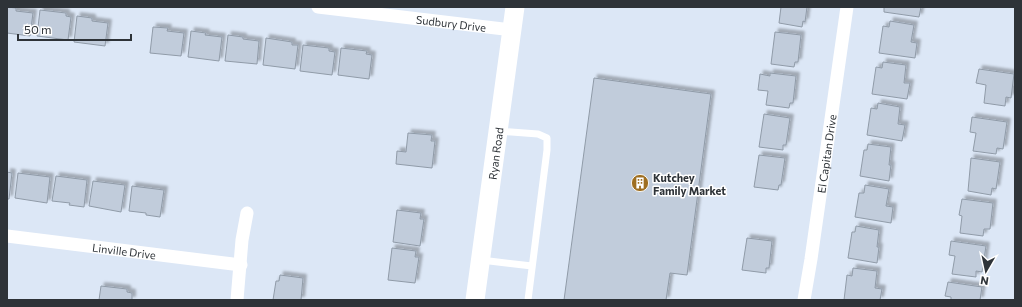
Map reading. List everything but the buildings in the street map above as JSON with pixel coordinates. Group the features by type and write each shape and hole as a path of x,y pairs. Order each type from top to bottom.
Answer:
{"main road":[{"name":"Ryan Road","path":"475,300 515,7"}],"street":[{"name":"Sudbury Drive","path":"318,7 512,30"},
{"name":"El Capitan Drive","path":"804,300 847,7"},
{"path":"237,300 242,240 247,212"},
{"name":"Linville Drive","path":"7,236 241,265"}],"lane":[{"path":"498,131 538,134 546,138 547,150 528,300"},
{"path":"481,260 532,266"}],"place":[{"name":"Kutchey Family Market","path":"640,183"}]}
